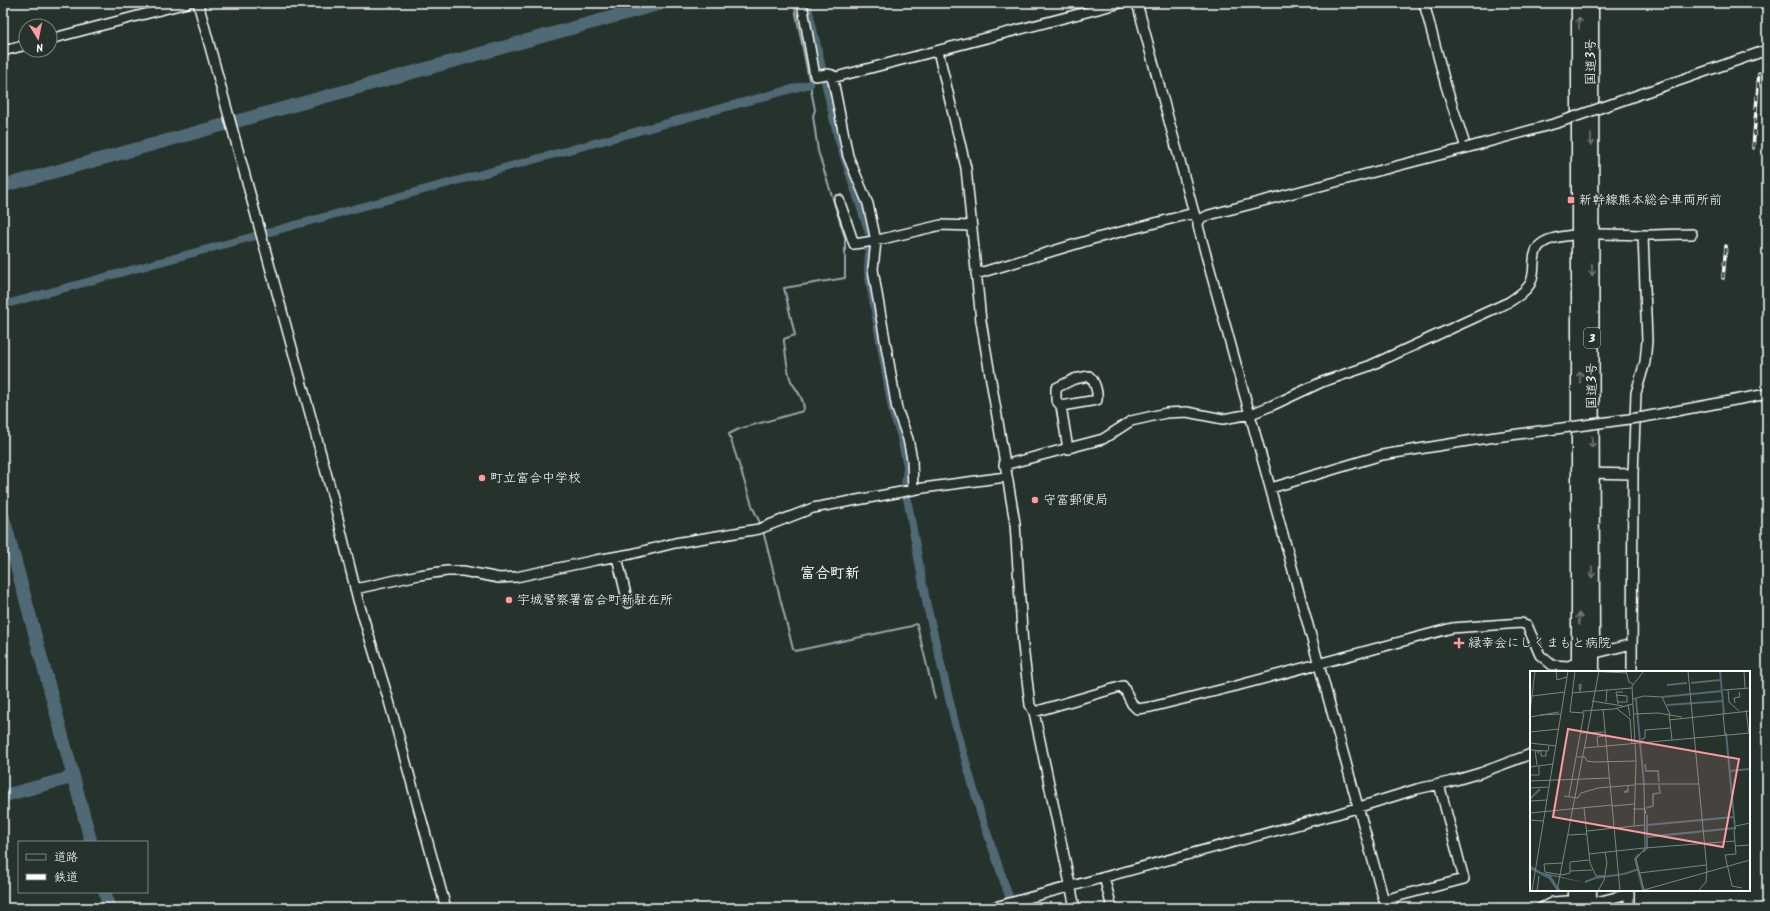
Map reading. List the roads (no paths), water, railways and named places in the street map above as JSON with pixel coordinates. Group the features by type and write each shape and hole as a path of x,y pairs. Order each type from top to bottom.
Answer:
{"highway":[{"name":"国道3号","path":"1579,3 1585,234 1586,473 1592,671"},
{"name":"国道3号","path":"1585,234 1591,3"},
{"name":"国道3号","path":"1579,666 1586,473"}],"street":[{"path":"58,37 187,3"},
{"path":"198,3 342,528 355,589 389,701 446,908"},
{"path":"802,3 815,76 827,76 938,51 1121,3"},
{"path":"1137,3 1386,908"},
{"path":"1424,3 1446,86 1466,148"},
{"path":"3,51 18,47"},
{"path":"1198,222 1200,219 1209,215 1557,123 1767,50"},
{"path":"938,51 966,168 981,321 1006,477 1015,523 1023,646 1030,705 1034,715 1075,908"},
{"path":"827,76 848,156 868,204 876,288 897,409 908,439 912,459 908,491"},
{"path":"839,200 854,244 872,242 941,225 972,226"},
{"path":"976,274 1093,239 1194,213"},
{"path":"1004,465 1102,439 1131,421 1166,413 1187,412 1223,418 1251,414 1322,382 1369,366 1509,302 1523,293 1530,284 1535,253 1540,245 1549,240 1585,234 1692,234"},
{"path":"1632,671 1633,474 1636,394 1645,362 1647,341 1643,235"},
{"path":"1060,406 1097,400 1093,380 1089,376 1081,377 1056,388 1056,400 1060,406 1068,449"},
{"path":"1273,495 1382,455 1474,440 1644,417 1767,394"},
{"path":"1586,473 1633,474"},
{"path":"355,589 419,575 447,571 463,571 499,578 516,577 675,543 758,528 813,508 908,491 1006,477"},
{"path":"617,556 628,603"},
{"path":"1034,715 1123,686 1132,704 1137,709 1151,707 1452,628 1521,623 1528,625 1540,654 1550,668 1579,666 1592,654 1632,644"},
{"path":"991,908 1004,906 1016,901 1358,808 1417,789 1480,773 1530,754"},
{"path":"1394,908 1391,898 1464,878 1439,784"},
{"path":"1104,877 1112,908"},
{"path":"1541,908 1553,902 1583,900 1628,892 1629,908"}],"waterway":[{"path":"3,186 663,3"},
{"path":"761,525 753,508 729,434 739,429 803,411 804,404 790,379 787,363 784,339 795,335 784,288 845,278 845,238 818,151 813,116 815,110 794,3"},
{"path":"807,3 838,138 870,236 868,271 893,414 900,433 907,466 905,487 927,606 955,723 981,815 1013,908"},
{"path":"3,305 810,84"},
{"path":"3,516 91,841"},
{"path":"763,531 793,649 795,651 912,626 915,624 917,625 935,699"},
{"path":"3,796 73,777"},
{"path":"105,893 109,908"}],"railway":[{"path":"1753,148 1759,73"},
{"path":"1723,278 1726,246"}],"place":[{"name":"新幹線熊本総合車両所前","path":"1571,200"},
{"name":"町立富合中学校","path":"482,478"},
{"name":"守富郵便局","path":"1035,500"},
{"name":"宇城警察署富合町新駐在所","path":"509,600"},
{"name":"緑幸会にしくまもと病院","path":"1459,643"}],"district":[{"name":"富合町新","path":"830,574"}]}
